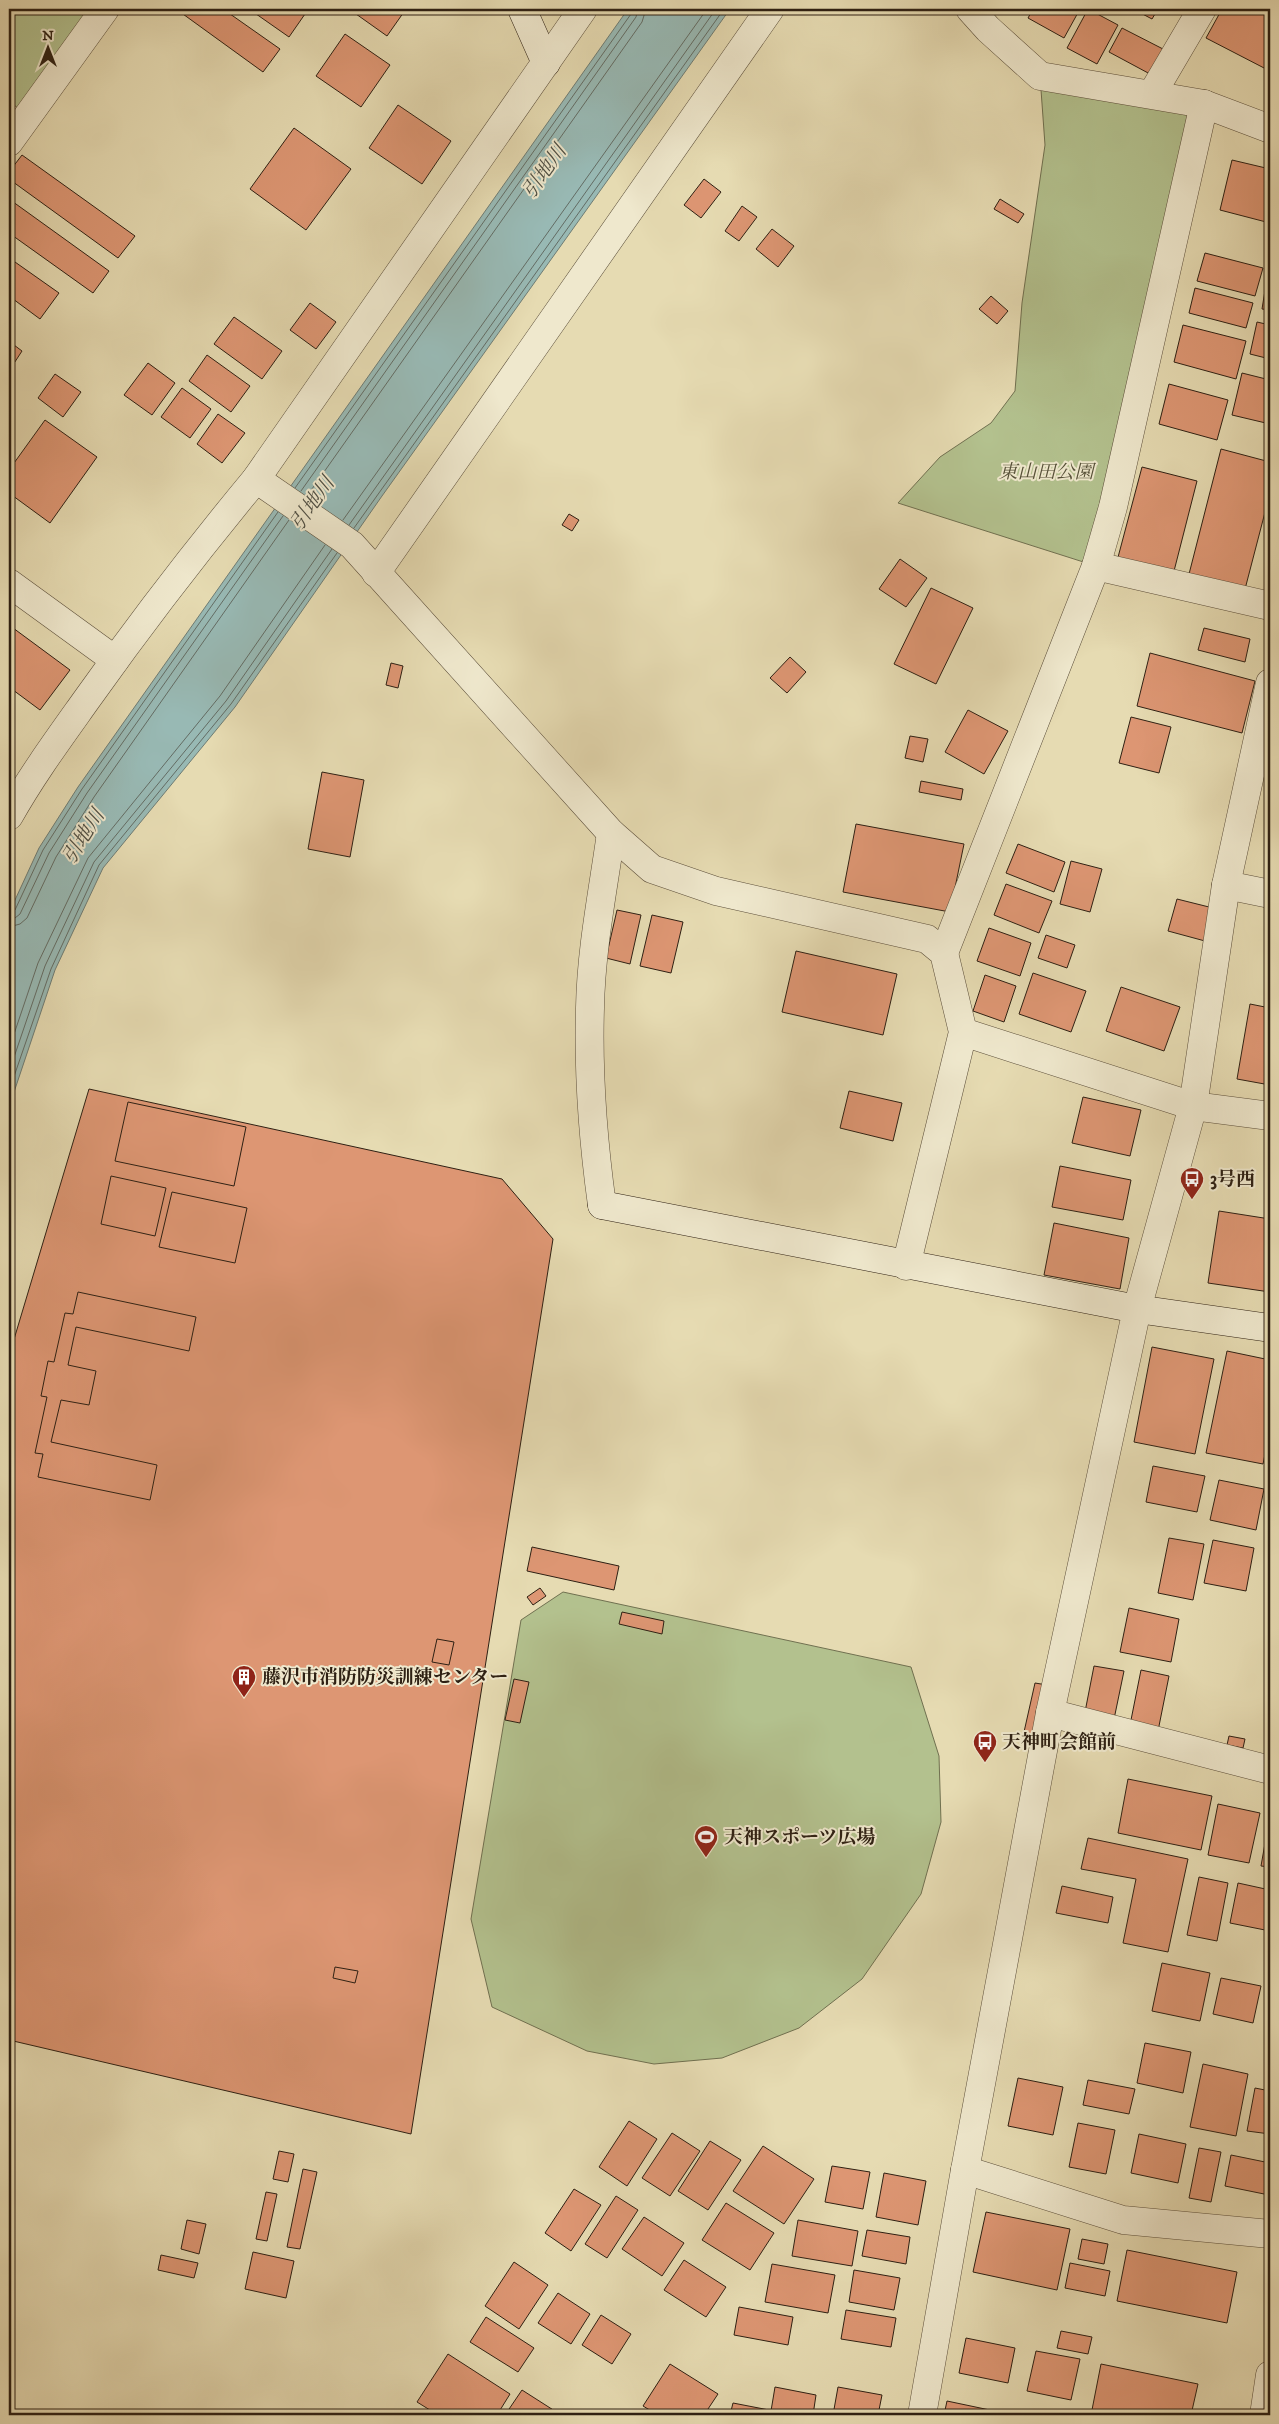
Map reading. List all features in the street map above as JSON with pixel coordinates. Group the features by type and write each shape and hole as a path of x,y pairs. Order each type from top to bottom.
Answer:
{"street":[{"path":"9,142 18,109 104,9"},
{"path":"522,9 546,63"},
{"path":"9,816 27,785 115,660 203,542 266,486 546,63 584,9"},
{"path":"376,573 770,9"},
{"path":"970,9 988,29 1040,76 1204,104 1270,128"},
{"path":"1152,94 1202,9"},
{"path":"906,1266 963,1032 944,953 1096,566 1113,507 1204,104"},
{"path":"266,486 352,545 611,833 652,869 716,891 927,939 944,953"},
{"path":"1096,566 1270,606"},
{"path":"9,583 115,660"},
{"path":"922,2415 965,2170 1050,1713 1137,1310 1193,1106 1226,885 1270,683"},
{"path":"611,833 590,1006 590,1074 594,1146 602,1206 1137,1310 1270,1328"},
{"path":"1226,885 1270,894"},
{"path":"963,1032 1193,1106 1270,1116"},
{"path":"1050,1713 1270,1770"},
{"path":"965,2170 1123,2220 1270,2234"},
{"path":"1264,2415 1270,2375"}],"green space":[{"path":"9,9 105,9 28,116 9,101"},
{"name":"東山田公園","path":"1040,76 1204,104 1096,566 898,503 940,457 991,423 1015,391 1022,303 1045,145"},
{"name":"天神スポーツ広場","path":"563,1592 911,1667 939,1756 941,1822 921,1894 862,1979 799,2028 722,2058 654,2064 587,2051 492,2007 471,1919 521,1620"}],"water":[{"name":"引地川","path":"628,9 730,9 382,496 235,707 103,868 55,970 9,1107 9,913 39,848 78,787"}],"building":[{"path":"176,9 223,9 280,49 263,72"},
{"path":"249,9 297,9 305,14 289,37"},
{"path":"349,9 406,9 387,36"},
{"path":"1033,9 1080,9 1064,38 1028,18"},
{"path":"1088,9 1118,25 1097,64 1067,48"},
{"path":"1133,9 1158,9 1152,19"},
{"path":"1222,9 1270,10 1270,61 1266,69 1206,38"},
{"path":"1122,28 1163,49 1150,74 1109,52"},
{"path":"345,34 390,65 361,107 316,76"},
{"path":"398,105 451,141 422,184 369,148"},
{"path":"294,128 351,169 306,230 250,189"},
{"path":"22,155 135,236 118,258 9,179 9,172"},
{"path":"1232,160 1270,169 1270,223 1220,210"},
{"path":"704,179 721,192 701,218 684,205"},
{"path":"9,199 109,271 93,293 9,233"},
{"path":"1000,199 1024,214 1018,223 994,209"},
{"path":"742,206 757,217 739,241 725,231"},
{"path":"772,229 794,246 778,267 756,249"},
{"path":"1205,253 1263,268 1255,296 1197,281"},
{"path":"15,262 59,293 40,319 9,296 9,271"},
{"path":"1267,278 1270,279 1270,310 1262,309"},
{"path":"1195,288 1253,303 1246,328 1189,313"},
{"path":"991,296 1008,311 997,324 979,309"},
{"path":"310,303 336,322 316,349 290,330"},
{"path":"234,317 282,351 262,379 214,344"},
{"path":"1257,322 1270,325 1270,359 1250,354"},
{"path":"1183,325 1246,341 1236,379 1174,362"},
{"path":"10,342 22,351 9,371 9,344"},
{"path":"207,355 250,386 231,412 189,381"},
{"path":"148,363 175,383 152,415 124,395"},
{"path":"1242,373 1270,380 1270,424 1232,415"},
{"path":"55,374 81,392 63,417 38,398"},
{"path":"1169,384 1228,400 1217,440 1159,424"},
{"path":"182,388 211,409 190,438 161,417"},
{"path":"218,414 245,433 222,463 197,444"},
{"path":"45,420 97,457 50,523 9,493 9,470"},
{"path":"1221,449 1270,462 1270,493 1244,593 1188,578"},
{"path":"1142,467 1197,481 1173,575 1117,561"},
{"path":"569,514 579,520 572,531 562,525"},
{"path":"900,559 927,578 906,607 879,589"},
{"path":"931,588 973,608 936,684 894,664"},
{"path":"9,625 70,670 40,710 9,687"},
{"path":"1204,628 1250,639 1245,662 1198,650"},
{"path":"1150,653 1255,681 1242,733 1137,706"},
{"path":"790,657 806,672 787,693 770,678"},
{"path":"391,663 403,666 398,688 386,685"},
{"path":"968,710 1008,731 984,774 945,752"},
{"path":"1131,717 1171,727 1159,773 1119,763"},
{"path":"910,736 928,739 923,762 905,758"},
{"path":"322,772 364,780 350,857 308,849"},
{"path":"921,781 963,789 961,800 919,792"},
{"path":"856,824 964,844 950,912 843,892"},
{"path":"1018,844 1065,862 1054,892 1006,873"},
{"path":"1071,861 1102,869 1090,912 1060,904"},
{"path":"1006,884 1052,901 1039,933 994,915"},
{"path":"1177,899 1213,908 1205,941 1168,931"},
{"path":"617,910 641,915 630,964 606,958"},
{"path":"652,915 683,922 671,973 640,966"},
{"path":"989,928 1031,943 1020,976 977,961"},
{"path":"1046,935 1075,945 1067,968 1038,958"},
{"path":"796,951 897,974 883,1035 782,1012"},
{"path":"1033,973 1086,991 1071,1032 1019,1014"},
{"path":"985,975 1016,986 1004,1022 973,1011"},
{"path":"1121,987 1180,1007 1164,1051 1106,1031"},
{"path":"1250,1004 1270,1008 1270,1085 1237,1079"},
{"name":"藤沢市消防防災訓練センター","path":"89,1089 502,1179 553,1239 411,2134 9,2040 9,1356"},
{"path":"849,1091 902,1103 893,1141 840,1128"},
{"path":"1083,1097 1141,1110 1130,1156 1072,1143"},
{"path":"128,1102 246,1127 234,1186 115,1161"},
{"path":"1060,1166 1131,1180 1123,1220 1052,1207"},
{"path":"111,1176 166,1188 155,1236 101,1224"},
{"path":"172,1192 247,1208 235,1263 159,1247"},
{"path":"1219,1211 1270,1219 1270,1292 1208,1283"},
{"path":"1054,1223 1129,1238 1120,1289 1044,1275"},
{"path":"78,1292 196,1317 189,1351 76,1327 68,1365 96,1371 89,1405 61,1400 51,1442 157,1465 150,1500 38,1477 43,1454 35,1453 47,1397 41,1396 48,1361 54,1362 65,1313 73,1314"},
{"path":"1152,1347 1214,1359 1195,1454 1134,1442"},
{"path":"1227,1351 1270,1360 1270,1430 1263,1464 1206,1453"},
{"path":"1153,1466 1205,1476 1197,1512 1146,1502"},
{"path":"1219,1480 1264,1489 1256,1530 1210,1520"},
{"path":"1169,1538 1204,1544 1193,1600 1158,1593"},
{"path":"1213,1540 1254,1548 1246,1591 1204,1583"},
{"path":"532,1547 619,1566 614,1590 527,1571"},
{"path":"540,1588 546,1596 533,1605 527,1597"},
{"path":"1129,1608 1179,1619 1171,1662 1120,1652"},
{"path":"622,1612 664,1621 662,1634 619,1624"},
{"path":"437,1639 454,1642 449,1665 432,1662"},
{"path":"1094,1666 1124,1671 1113,1724 1084,1717"},
{"path":"1141,1670 1169,1676 1158,1731 1130,1725"},
{"path":"514,1679 529,1682 520,1723 505,1720"},
{"path":"1035,1683 1047,1685 1037,1735 1024,1732"},
{"path":"1229,1736 1245,1739 1243,1748 1227,1745"},
{"path":"1128,1779 1212,1796 1201,1850 1118,1833"},
{"path":"1218,1804 1260,1813 1249,1863 1208,1855"},
{"path":"1270,1815 1270,1867 1261,1866"},
{"path":"1088,1838 1188,1859 1168,1952 1123,1943 1136,1879 1081,1869"},
{"path":"1199,1877 1228,1883 1217,1941 1187,1935"},
{"path":"1238,1883 1270,1890 1270,1931 1230,1923"},
{"path":"1062,1886 1113,1897 1108,1923 1056,1913"},
{"path":"1162,1963 1210,1973 1200,2021 1152,2011"},
{"path":"335,1967 358,1971 355,1983 333,1978"},
{"path":"1221,1978 1261,1986 1253,2023 1213,2014"},
{"path":"1145,2043 1191,2052 1183,2093 1137,2083"},
{"path":"1203,2064 1248,2074 1236,2136 1190,2127"},
{"path":"1018,2078 1063,2087 1053,2135 1008,2126"},
{"path":"1088,2080 1135,2089 1129,2114 1083,2105"},
{"path":"1255,2088 1270,2091 1270,2134 1247,2131"},
{"path":"629,2121 657,2139 627,2186 599,2167"},
{"path":"1078,2123 1115,2130 1106,2174 1069,2167"},
{"path":"672,2133 700,2151 670,2196 642,2178"},
{"path":"1139,2134 1186,2144 1178,2183 1131,2173"},
{"path":"710,2141 741,2160 708,2210 678,2191"},
{"path":"763,2146 814,2179 784,2224 733,2191"},
{"path":"1199,2148 1221,2152 1211,2202 1189,2198"},
{"path":"279,2151 294,2154 288,2182 273,2179"},
{"path":"1231,2155 1270,2163 1269,2195 1225,2186"},
{"path":"832,2166 870,2172 863,2209 825,2202"},
{"path":"303,2169 317,2172 300,2249 287,2247"},
{"path":"884,2173 926,2181 918,2225 876,2217"},
{"path":"574,2189 601,2205 571,2251 545,2233"},
{"path":"266,2192 277,2194 267,2241 256,2239"},
{"path":"616,2196 638,2210 607,2258 585,2244"},
{"path":"726,2203 774,2233 750,2270 702,2240"},
{"path":"986,2212 1070,2229 1057,2290 973,2272"},
{"path":"644,2217 684,2243 662,2276 622,2249"},
{"path":"187,2220 206,2224 199,2254 181,2249"},
{"path":"798,2220 858,2231 852,2266 792,2256"},
{"path":"867,2230 910,2237 906,2264 862,2256"},
{"path":"1082,2239 1108,2244 1104,2264 1078,2259"},
{"path":"1127,2250 1237,2272 1227,2323 1117,2301"},
{"path":"253,2252 294,2261 286,2298 245,2289"},
{"path":"161,2255 198,2263 194,2278 158,2270"},
{"path":"684,2260 726,2287 706,2317 664,2290"},
{"path":"514,2262 548,2285 519,2329 485,2306"},
{"path":"1070,2263 1110,2271 1105,2296 1065,2288"},
{"path":"772,2264 835,2275 828,2313 765,2302"},
{"path":"854,2270 900,2278 894,2310 849,2302"},
{"path":"558,2293 590,2314 571,2344 538,2323"},
{"path":"739,2307 793,2317 788,2345 734,2335"},
{"path":"846,2310 896,2318 891,2347 841,2339"},
{"path":"601,2315 631,2334 612,2364 582,2345"},
{"path":"486,2317 534,2348 518,2372 470,2342"},
{"path":"1061,2331 1092,2337 1088,2354 1057,2348"},
{"path":"966,2338 1015,2348 1008,2383 959,2373"},
{"path":"1036,2351 1080,2359 1071,2400 1027,2391"},
{"path":"448,2354 510,2394 497,2415 438,2415 417,2402"},
{"path":"670,2364 718,2394 704,2415 658,2415 643,2406"},
{"path":"1101,2364 1198,2384 1191,2415 1091,2415"},
{"path":"775,2387 816,2395 813,2415 795,2415 771,2411"},
{"path":"838,2387 882,2395 878,2415 833,2415"},
{"path":"522,2390 558,2413 556,2415 505,2415"},
{"path":"947,2401 1004,2413 1003,2415 944,2415"},
{"path":"733,2403 769,2410 768,2415 730,2415"}],"place":[{"name":"3号西","path":"1192,1200"},
{"name":"藤沢市消防防災訓練センター","path":"244,1698"},
{"name":"天神町会館前","path":"985,1763"},
{"name":"天神スポーツ広場","path":"706,1858"}]}
